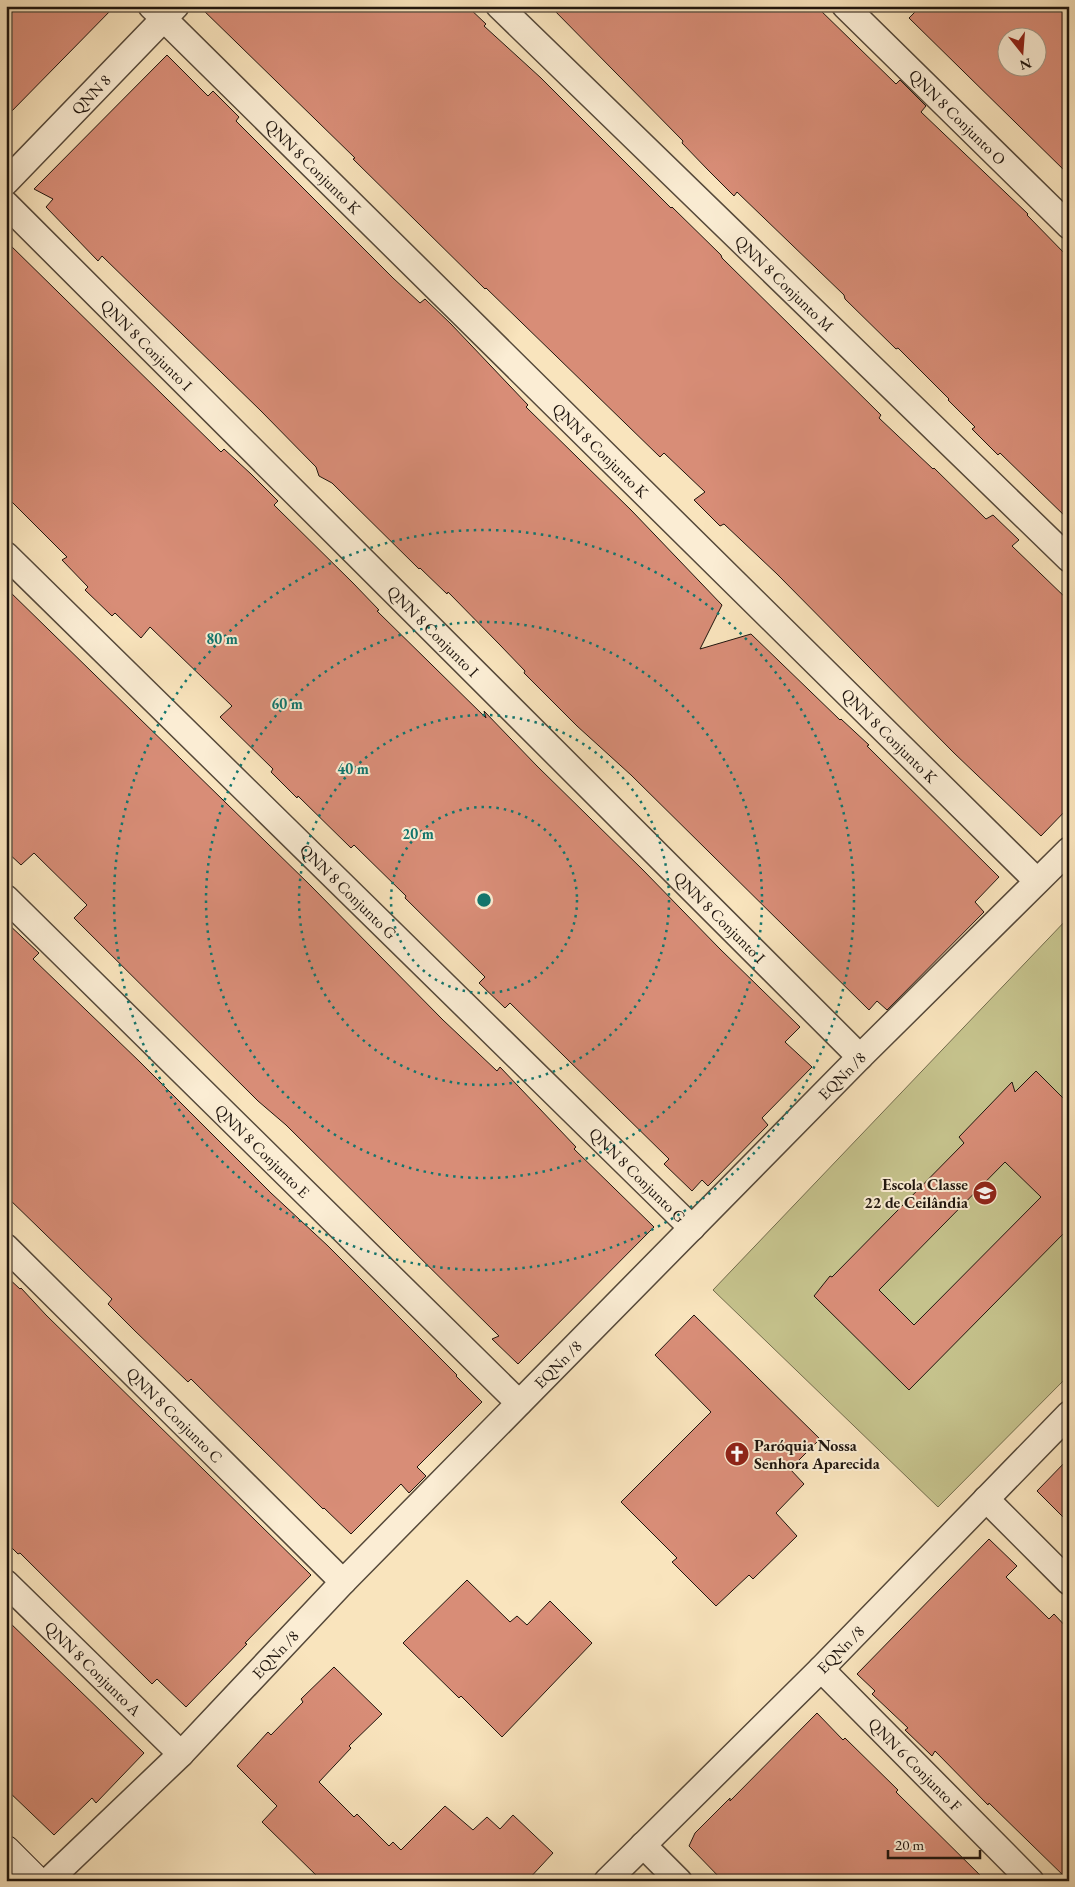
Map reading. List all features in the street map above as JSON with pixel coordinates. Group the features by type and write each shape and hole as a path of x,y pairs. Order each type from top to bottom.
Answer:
{"main road":[{"path":"6,1850 36,1881"}],"street":[{"name":"QNN 8 Conjunto M","path":"499,6 1069,559"},
{"name":"QNN 8 Conjunto O","path":"845,6 1069,226"},
{"name":"QNN 8","path":"6,182 164,11"},
{"name":"QNN 8 Conjunto K","path":"164,11 1038,882"},
{"name":"QNN 8 Conjunto I","path":"6,204 860,1057"},
{"name":"QNN 8 Conjunto G","path":"6,555 692,1228"},
{"name":"EQNn /8","path":"48,1881 181,1754 343,1582 860,1057 1069,850"},
{"name":"QNN 8 Conjunto E","path":"6,898 519,1403"},
{"name":"QNN 8 Conjunto C","path":"6,1247 343,1582"},
{"name":"EQNn /8","path":"607,1881 821,1669 1069,1414"},
{"path":"986,1499 1069,1582"},
{"name":"QNN 8 Conjunto A","path":"6,1583 181,1754"},
{"name":"QNN 6 Conjunto F","path":"821,1669 1031,1881"},
{"path":"643,1845 679,1881"}],"shaded area":[{"path":"1069,917 1069,1375 938,1507 713,1290"}],"building":[{"path":"6,6 115,6 6,117"},
{"path":"199,6 467,6 486,24 484,26 541,78 881,415 879,418 986,519 993,515 1019,540 1012,546 1069,601 1069,807 1041,836 954,753 777,574 724,524 720,526 694,500 705,492 664,453 660,457 485,289 353,159 355,158"},
{"path":"550,6 816,6 896,84 900,80 926,106 921,112 1028,214 1069,258 1069,520 1000,453 998,455 972,429 975,427 949,399 845,299 844,295 737,192 734,196 682,143 683,141"},
{"path":"921,6 1069,6 1069,175 909,18"},
{"path":"167,55 208,96 213,91 239,117 236,121 393,278 420,303 425,299 451,324 528,405 526,407 632,511 722,605 700,649 751,634 840,720 869,745 867,746 999,877 975,902 984,912 887,1010 877,1001 869,1010 631,775 577,726 448,592 447,594 419,569 332,483 319,476 316,467 261,411 102,256 98,261 46,207 53,199 34,189"},
{"path":"6,241 221,452 224,449 251,474 278,501 274,505 353,583 379,610 377,611 486,718 484,711 800,1027 785,1042 812,1067 762,1118 768,1125 708,1186 702,1180 692,1191 664,1164 669,1159 510,1003 505,1008 479,983 485,977 354,845 351,848 298,796 297,798 271,772 273,769 220,717 232,706 150,627 141,638 115,613 112,616 85,590 88,587 62,560 67,557 6,496"},
{"path":"6,588 311,886 443,1020 497,1071 500,1067 576,1147 574,1149 654,1227 518,1364 492,1339 499,1336 74,918 87,905 34,853 21,865 6,851"},
{"path":"6,922 39,953 33,959 140,1062 271,1193 328,1246 482,1402 417,1467 426,1476 409,1493 401,1484 351,1534 323,1509 191,1379 188,1382 135,1331 108,1304 112,1299 6,1196"},
{"path":"1036,1071 1069,1104 1069,1228 909,1390 814,1296 830,1276 832,1277 964,1143 959,1137 1012,1082 1015,1092","holes":["1005,1162 1041,1197 914,1325 879,1290"]},
{"path":"6,1276 21,1288 46,1315 311,1575 186,1707 157,1679 152,1684 20,1553 18,1554 6,1542"},
{"name":"Paróquia Nossa Senhora Aparecida","path":"694,1315 820,1439 790,1469 804,1484 776,1513 797,1536 753,1579 749,1575 716,1606 672,1562 677,1558 621,1502 711,1412 655,1355"},
{"path":"1069,1458 1069,1523 1037,1491"},
{"path":"989,1539 1017,1566 1006,1577 1049,1619 1054,1614 1069,1630 1069,1881 989,1803 988,1805 935,1751 932,1756 905,1730 908,1728 872,1694 875,1691 857,1674"},
{"path":"467,1580 510,1622 517,1616 527,1625 550,1601 592,1643 502,1737 461,1696 459,1698 403,1643"},
{"path":"6,1619 144,1753 96,1803 92,1798 54,1835 6,1789"},
{"path":"334,1667 382,1714 349,1746 351,1748 319,1782 354,1817 357,1814 389,1846 393,1842 401,1850 445,1806 473,1830 487,1817 500,1829 513,1815 553,1853 527,1881 322,1881 262,1822 277,1806 237,1766 268,1732 271,1735 303,1702 301,1699"},
{"path":"817,1713 843,1740 845,1738 898,1790 896,1792 986,1881 723,1881 689,1846 695,1833 730,1798 730,1801"}],"place":[{"name":"Escola Classe 22 de Ceilândia","path":"985,1193"},
{"name":"Paróquia Nossa Senhora Aparecida","path":"737,1454"}]}
